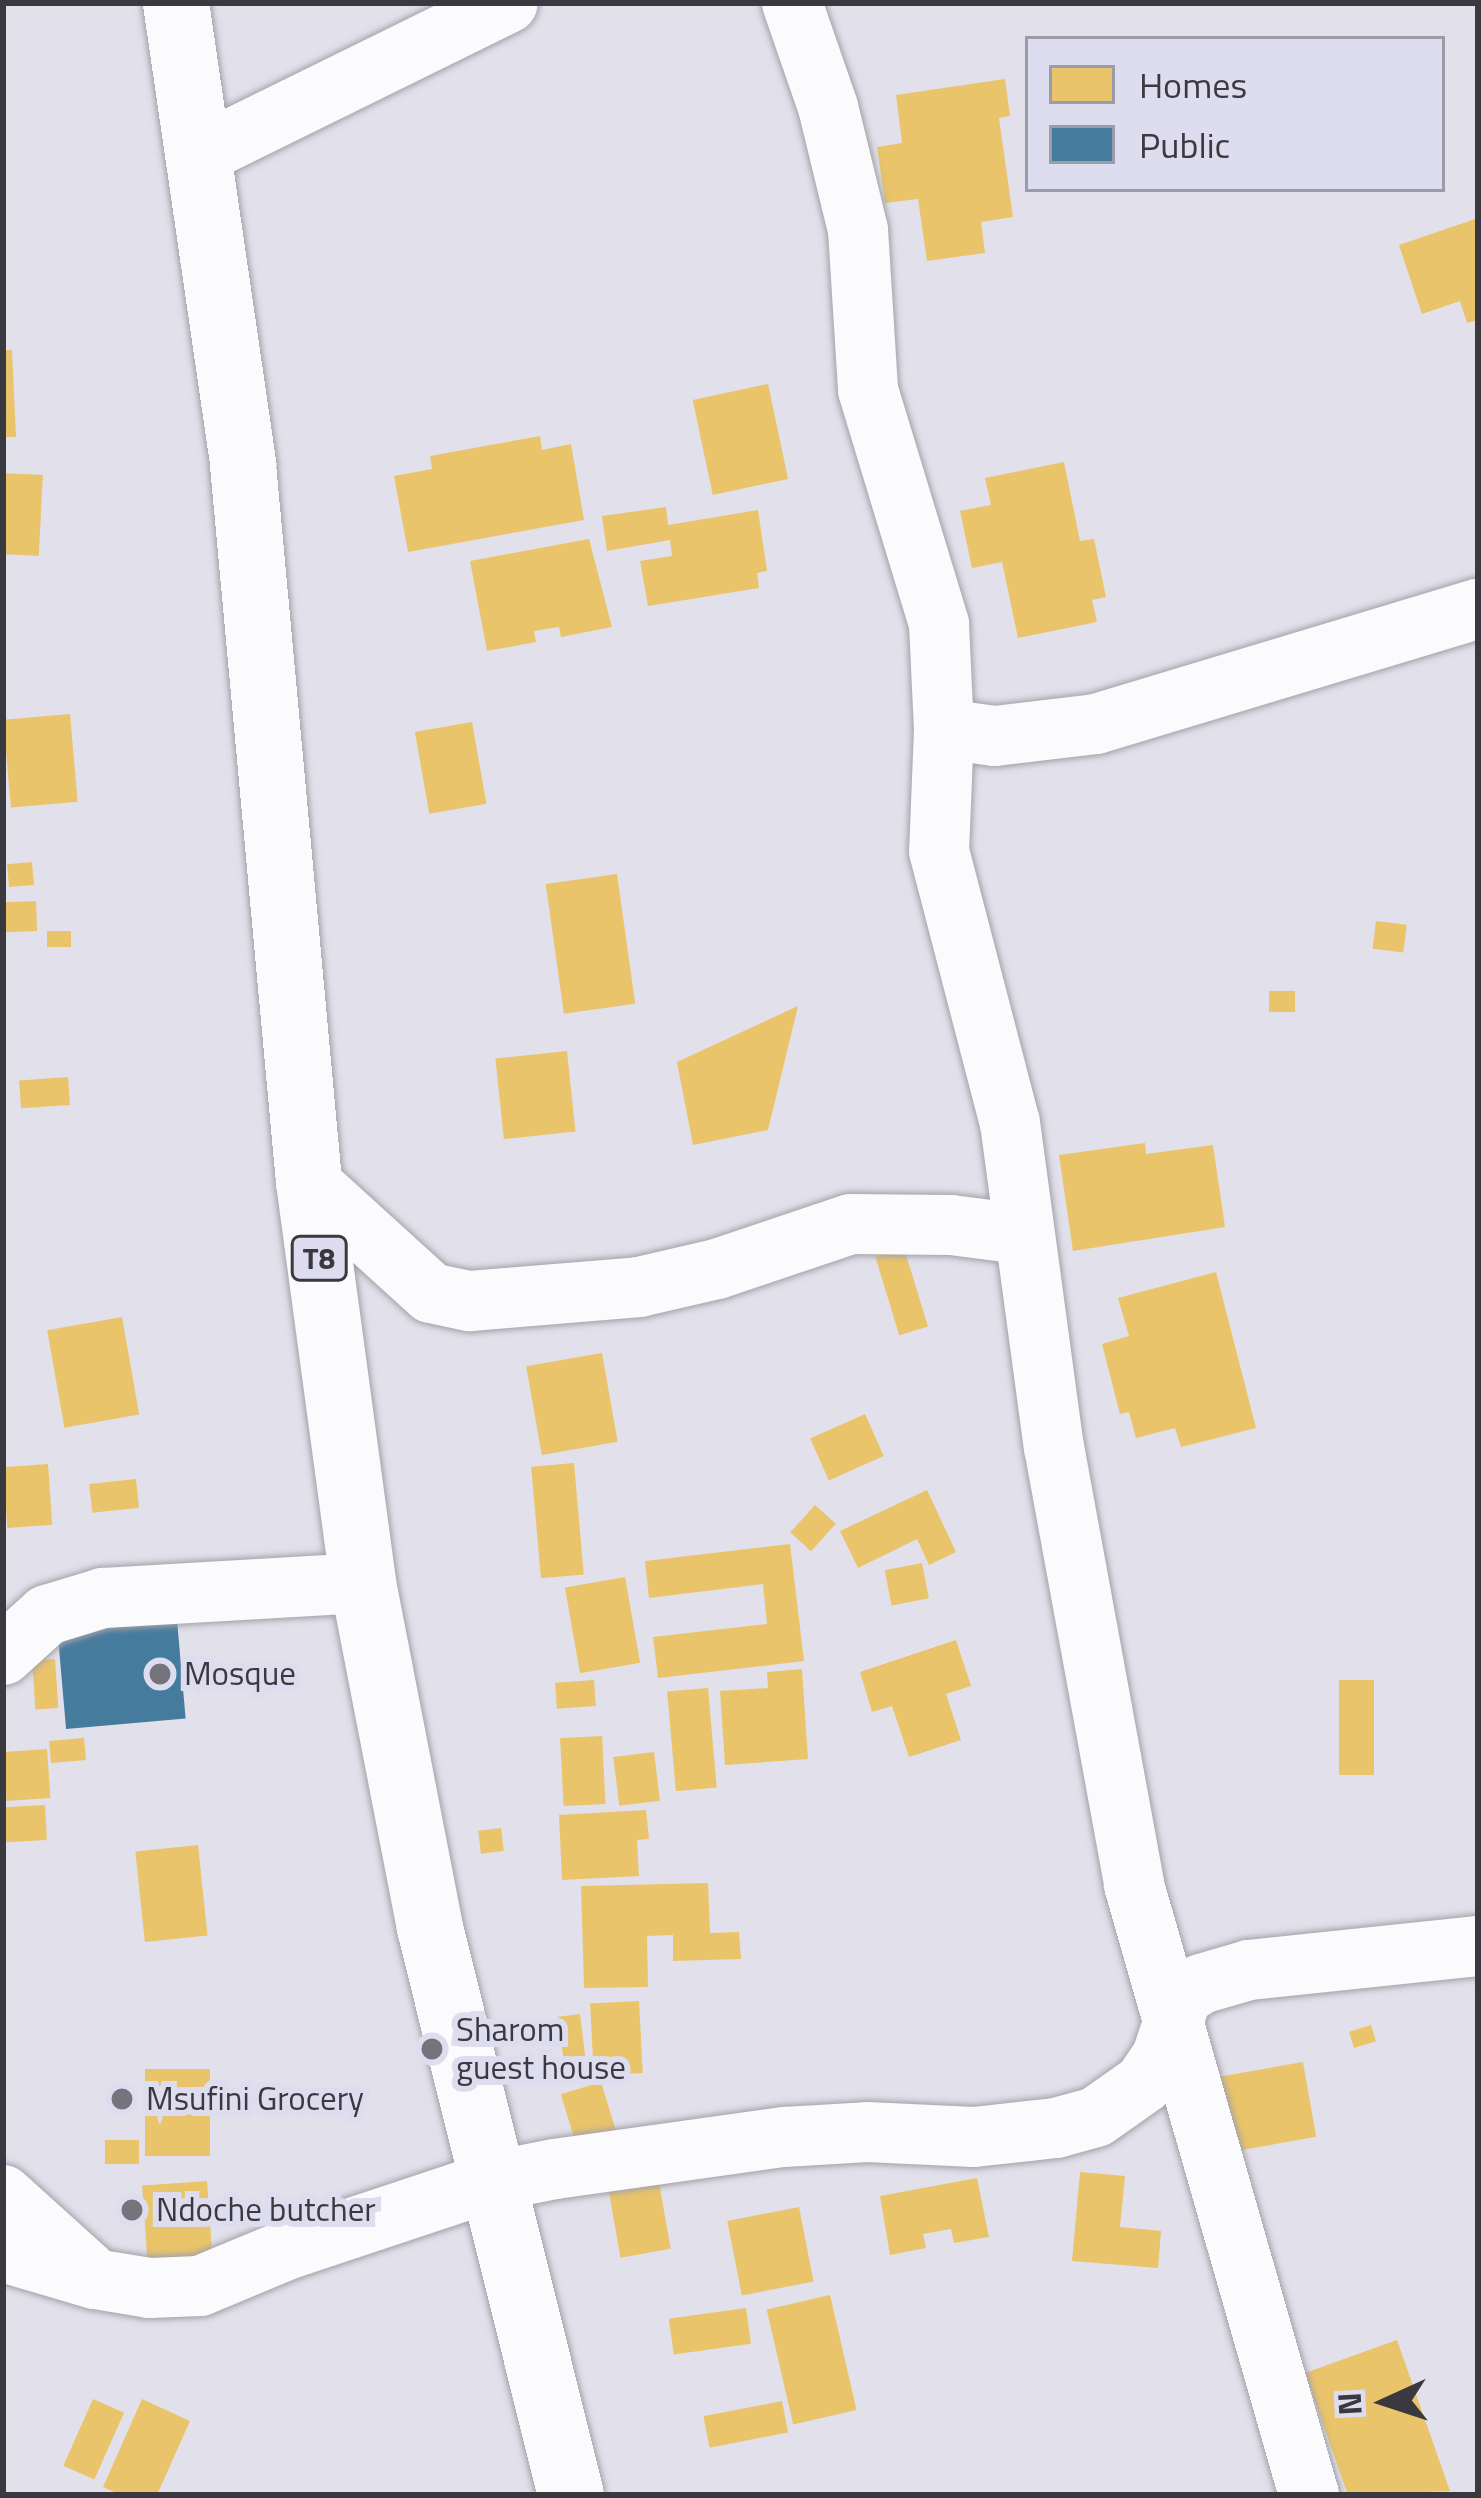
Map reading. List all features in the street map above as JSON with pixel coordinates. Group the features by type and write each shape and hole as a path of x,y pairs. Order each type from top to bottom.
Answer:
{"highway":[{"name":"T8","path":"176,3 243,465 309,1182 363,1583 430,1928 571,2495"}],"street":[{"path":"200,155 508,3"},
{"path":"792,3 828,107 858,230 868,390 939,624 944,729 939,850 1010,1123 1021,1234 1120,1820 1309,2495"},
{"path":"944,729 995,736 1096,724 1478,609"},
{"path":"309,1182 431,1293 470,1301 639,1287 717,1269 850,1224 951,1225 1021,1234"},
{"path":"3,1655 47,1615 103,1598 363,1583"},
{"path":"3,2252 94,2279 150,2288 200,2286 289,2248 494,2181 734,2142 867,2132 974,2137 1056,2128 1096,2116 1144,2083 1162,2056 1172,2017 1190,1989 1249,1970 1478,1946"},
{"path":"3,2195 94,2279"}],"building: Homes":[{"path":"1005,79 1010,116 999,118 1013,217 981,222 985,253 927,261 918,199 885,203 877,147 902,143 896,95"},
{"path":"1478,218 1478,320 1467,323 1460,301 1422,314 1399,245"},
{"path":"3,350 12,350 16,437 3,437"},
{"path":"768,384 788,479 713,495 693,400"},
{"path":"540,436 542,450 571,444 584,520 408,552 394,476 432,469 430,456"},
{"path":"1064,462 1080,541 1094,539 1106,597 1092,600 1097,622 1018,638 1002,562 972,568 960,511 991,505 985,478"},
{"path":"3,473 43,475 39,556 3,554"},
{"path":"666,507 668,525 758,510 767,571 757,573 759,588 648,606 640,561 672,556 670,540 607,551 602,516"},
{"path":"589,539 612,627 561,637 559,627 534,631 536,642 487,651 470,561"},
{"path":"70,714 78,802 11,808 3,720"},
{"path":"472,722 486,804 429,814 415,732"},
{"path":"32,862 34,885 9,887 7,864"},
{"path":"617,874 635,1004 564,1014 546,884"},
{"path":"36,901 37,931 4,932 3,902"},
{"path":"1376,921 1407,925 1403,953 1373,949"},
{"path":"47,931 71,931 71,947 47,947"},
{"path":"1269,991 1295,991 1295,1012 1269,1012"},
{"path":"798,1006 768,1130 693,1145 677,1062"},
{"path":"567,1051 575,1132 504,1139 495,1059"},
{"path":"68,1077 70,1105 21,1108 19,1080"},
{"path":"1145,1143 1146,1154 1213,1145 1225,1227 1073,1251 1059,1155"},
{"path":"904,1248 928,1326 899,1335 875,1257"},
{"path":"1216,1272 1256,1428 1181,1447 1175,1428 1136,1438 1129,1412 1120,1414 1102,1344 1129,1336 1118,1298"},
{"path":"122,1317 139,1414 64,1428 47,1330"},
{"path":"602,1353 618,1442 542,1455 526,1366"},
{"path":"865,1414 884,1456 829,1480 810,1438"},
{"path":"574,1463 584,1575 541,1578 531,1467"},
{"path":"48,1464 52,1525 7,1528 3,1467"},
{"path":"136,1479 139,1508 92,1513 89,1484"},
{"path":"927,1490 956,1552 929,1565 917,1539 858,1568 840,1531"},
{"path":"815,1505 836,1524 811,1551 790,1532"},
{"path":"790,1544 804,1661 658,1678 653,1637 767,1624 763,1584 649,1598 645,1561"},
{"path":"922,1563 929,1598 892,1606 885,1570"},
{"path":"625,1577 640,1663 580,1673 565,1588"},
{"path":"956,1640 971,1686 946,1694 961,1740 909,1757 892,1706 872,1712 860,1672"},
{"path":"55,1659 58,1708 35,1709 32,1661"},
{"path":"802,1669 808,1759 725,1765 720,1691 768,1688 767,1672"},
{"path":"594,1680 596,1706 557,1709 555,1683"},
{"path":"1339,1680 1374,1680 1374,1775 1339,1775"},
{"path":"708,1688 717,1788 676,1791 667,1692"},
{"path":"602,1736 606,1804 564,1806 560,1738"},
{"path":"84,1738 86,1760 51,1763 49,1741"},
{"path":"47,1749 50,1798 7,1801 3,1752"},
{"path":"654,1752 660,1801 619,1806 613,1757"},
{"path":"45,1805 47,1840 5,1842 3,1807"},
{"path":"646,1810 649,1839 637,1840 639,1876 562,1880 559,1815"},
{"path":"501,1828 504,1851 481,1854 478,1831"},
{"path":"198,1845 208,1936 145,1942 135,1852"},
{"path":"708,1883 710,1933 739,1932 741,1959 673,1961 673,1935 647,1936 648,1987 584,1988 581,1886"},
{"path":"639,2001 643,2073 594,2075 590,2004"},
{"path":"580,2014 588,2077 566,2079 558,2017"},
{"path":"1371,2025 1376,2041 1354,2048 1349,2032"},
{"path":"1303,2062 1316,2137 1223,2153 1209,2078"},
{"path":"145,2069 210,2069 210,2156 145,2156"},
{"path":"601,2082 617,2135 577,2147 561,2094"},
{"path":"105,2140 139,2140 139,2164 105,2164"},
{"path":"657,2171 671,2249 620,2258 607,2180"},
{"path":"1080,2172 1125,2176 1120,2227 1161,2231 1158,2268 1072,2261"},
{"path":"977,2178 989,2237 954,2243 951,2229 923,2234 926,2248 890,2255 880,2196"},
{"path":"207,2181 213,2263 148,2267 142,2186"},
{"path":"799,2207 814,2282 742,2296 727,2221"},
{"path":"830,2295 857,2410 793,2425 767,2310"},
{"path":"746,2308 751,2344 674,2355 669,2319"},
{"path":"1397,2340 1450,2491 1348,2495 1305,2373"},
{"path":"93,2399 124,2413 94,2480 63,2466"},
{"path":"142,2399 190,2421 157,2495 121,2495 103,2487"},
{"path":"782,2401 788,2432 710,2448 703,2416"}],"building: Public":[{"path":"177,1620 186,1719 66,1729 57,1630"}],"place":[{"name":"Mosque","path":"160,1674"},
{"name":"Sharom guest house","path":"432,2049"},
{"name":"Msufini Grocery","path":"122,2099"},
{"name":"Ndoche butcher","path":"132,2210"}]}
